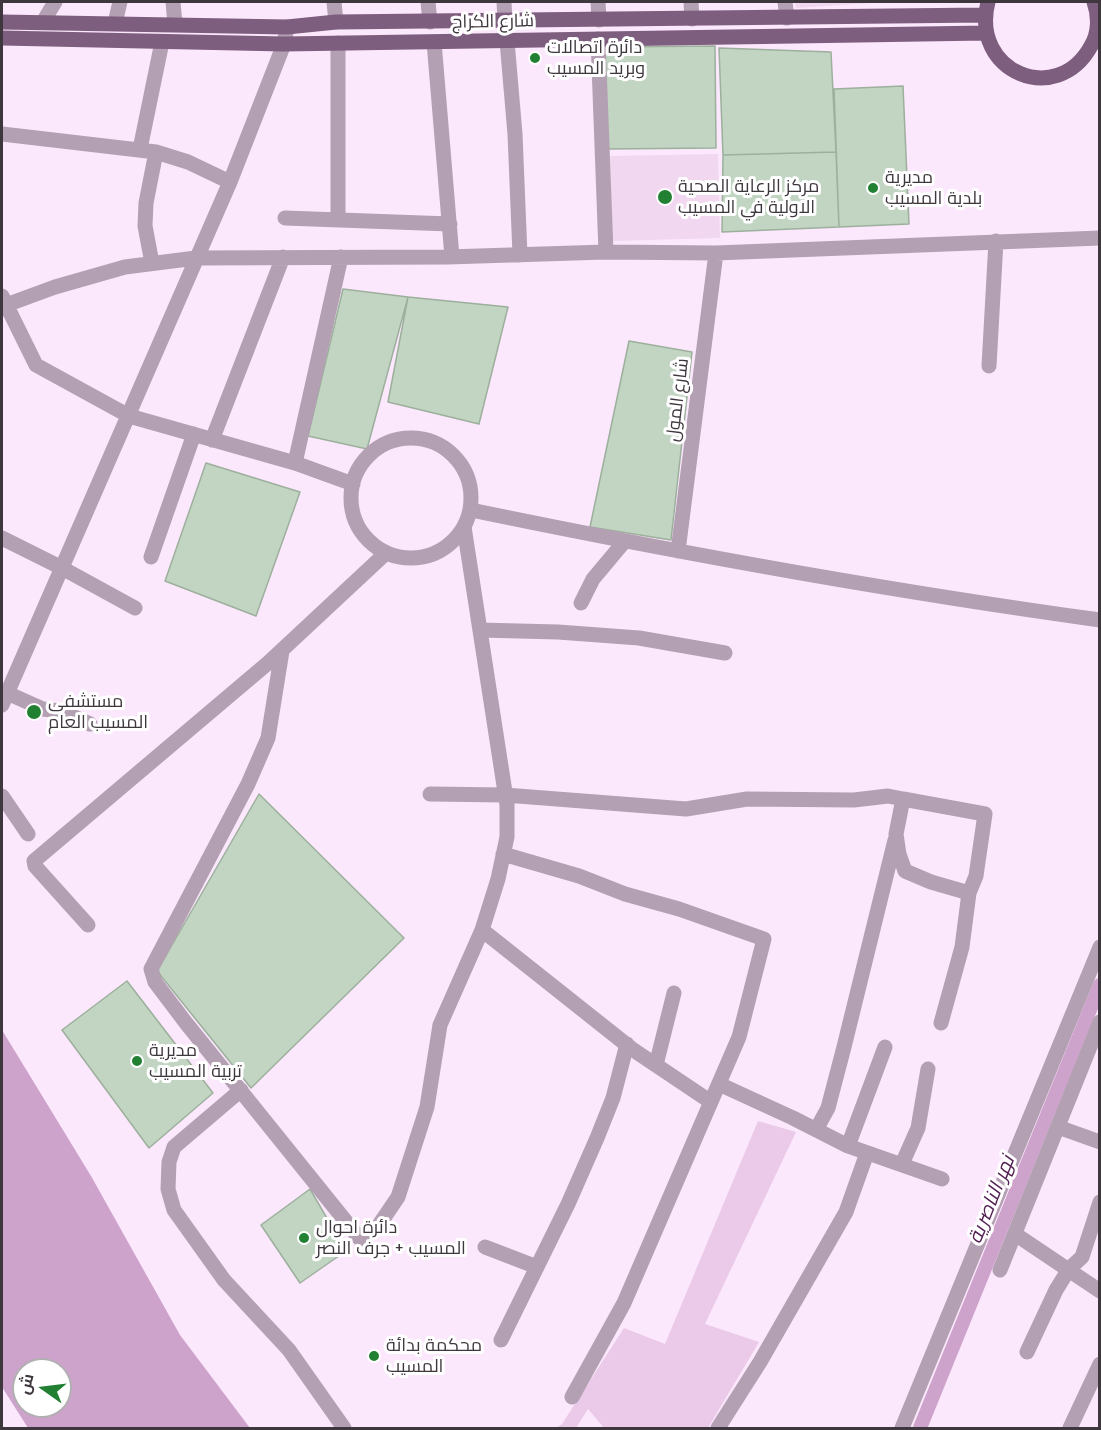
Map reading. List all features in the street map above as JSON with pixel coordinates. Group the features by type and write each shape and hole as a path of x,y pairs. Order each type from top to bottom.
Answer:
{"main road":[{"path":"986,8 986,33 991,48 1000,61 1028,76 1044,78 1059,75 1074,67 1085,56 1094,40 1098,22 1094,2"},
{"name":"شارع الكراج","path":"2,22 287,27 336,22 787,18 986,8"},
{"name":"شارع الكراج","path":"2,38 284,44 986,33"}],"street":[{"path":"43,22 55,2"},
{"path":"115,23 120,2"},
{"path":"174,2 175,24"},
{"path":"334,2 336,22"},
{"path":"428,2 429,22"},
{"path":"504,2 505,22"},
{"path":"598,2 600,21"},
{"path":"691,2 692,19"},
{"path":"785,2 787,18"},
{"path":"90,724 60,711 4,699 230,182 284,44 287,27"},
{"path":"598,39 606,252"},
{"path":"507,41 515,134 520,255"},
{"path":"140,149 162,42"},
{"path":"434,42 452,257"},
{"path":"338,43 338,220"},
{"path":"2,134 156,152 188,162 230,182"},
{"path":"152,262 145,226 146,202 156,152"},
{"path":"285,218 450,224"},
{"path":"352,484 295,463 129,416 36,365 3,303 125,267 196,258 452,257 606,252 716,254 1100,238"},
{"path":"989,366 996,241"},
{"name":"شارع المول","path":"678,551 716,254"},
{"path":"212,440 282,257"},
{"path":"295,463 341,257"},
{"path":"151,557 194,434"},
{"path":"414,437 435,442 452,453 465,470 471,489 471,510 464,527 444,549 430,556 415,559 400,558 372,544 361,532 354,517 351,500 352,484 361,465 375,449 394,440 414,437"},
{"path":"471,510 624,542 1100,620"},
{"path":"282,651 268,738 249,784 151,969 155,982 186,1023 360,1239 379,1225 399,1198 427,1107 440,1025 482,930 498,879 507,837 505,795 464,527"},
{"path":"2,538 135,608"},
{"path":"581,603 594,579 624,542"},
{"path":"88,925 34,866 34,861 282,651 386,553"},
{"path":"480,630 558,632 639,639 724,653"},
{"path":"430,794 505,795 686,809 747,799 854,800 888,796 985,814 976,876 969,893 968,917 962,947 940,1023"},
{"path":"2,796 28,834"},
{"path":"816,1130 828,1108 842,1058 903,799"},
{"path":"896,834 899,854 905,871 931,882 969,893"},
{"path":"503,854 579,876 625,894 679,909 764,939 739,1037 624,1303 572,1397"},
{"path":"482,930 627,1044 711,1102"},
{"path":"902,1428 1100,947"},
{"path":"656,1065 674,993"},
{"path":"1000,1270 1100,1022"},
{"path":"501,1340 597,1138 613,1098 627,1044"},
{"path":"848,1146 885,1047"},
{"path":"902,1164 918,1128 928,1069"},
{"path":"719,1084 848,1146 942,1179"},
{"path":"241,1090 174,1147 169,1162 168,1189 174,1210 224,1280 289,1350 344,1428"},
{"path":"1058,1127 1100,1142"},
{"path":"718,1428 760,1362 846,1212 867,1153"},
{"path":"1027,1352 1056,1290 1069,1269 1082,1257 1100,1202"},
{"path":"1015,1234 1100,1291"},
{"path":"485,1247 537,1267"},
{"path":"1070,1428 1100,1364"}],"shaded area":[{"path":"795,2 887,2 796,8"},
{"name":"مركز الرعاية الصحية الاولية في المسيب","path":"718,154 720,238 612,241 610,156"},
{"path":"2,1030 91,1176 180,1335 250,1428 28,1428 22,1418 72,1418 72,1358 12,1358 12,1403 2,1387"},
{"path":"758,1121 796,1132 705,1324 759,1342 708,1428 604,1428 588,1409 576,1428 556,1428 562,1424 624,1328 665,1344"}],"building":[{"path":"715,46 716,148 606,149 605,47"},
{"path":"719,48 831,52 836,152 723,155"},
{"name":"مديرية بلدية المسيب","path":"903,86 909,224 839,227 834,89"},
{"path":"836,152 839,227 722,232 723,155"},
{"path":"343,289 408,297 367,449 308,436"},
{"path":"408,297 508,307 479,424 388,402"},
{"path":"629,341 692,352 671,540 590,527"},
{"path":"206,463 300,492 256,616 165,581"},
{"path":"259,794 404,938 251,1088 157,971"},
{"name":"مديرية تربية المسيب","path":"127,981 213,1093 149,1148 62,1030"},
{"name":"دائرة احوال المسيب + جرف النصر","path":"310,1189 346,1251 300,1283 261,1225"}],"waterway":[{"name":"نهر الناصرية","path":"920,1428 1100,985"}],"place":[{"name":"دائرة اتصالات وبريد المسيب","path":"535,58"},
{"name":"مديرية بلدية المسيب","path":"873,188"},
{"name":"مركز الرعاية الصحية الاولية في المسيب","path":"665,197"},
{"name":"مستشفى المسيب العام","path":"34,712"},
{"name":"مديرية تربية المسيب","path":"137,1061"},
{"name":"دائرة احوال المسيب + جرف النصر","path":"304,1238"},
{"name":"محكمة بدائة المسيب","path":"374,1356"}]}
